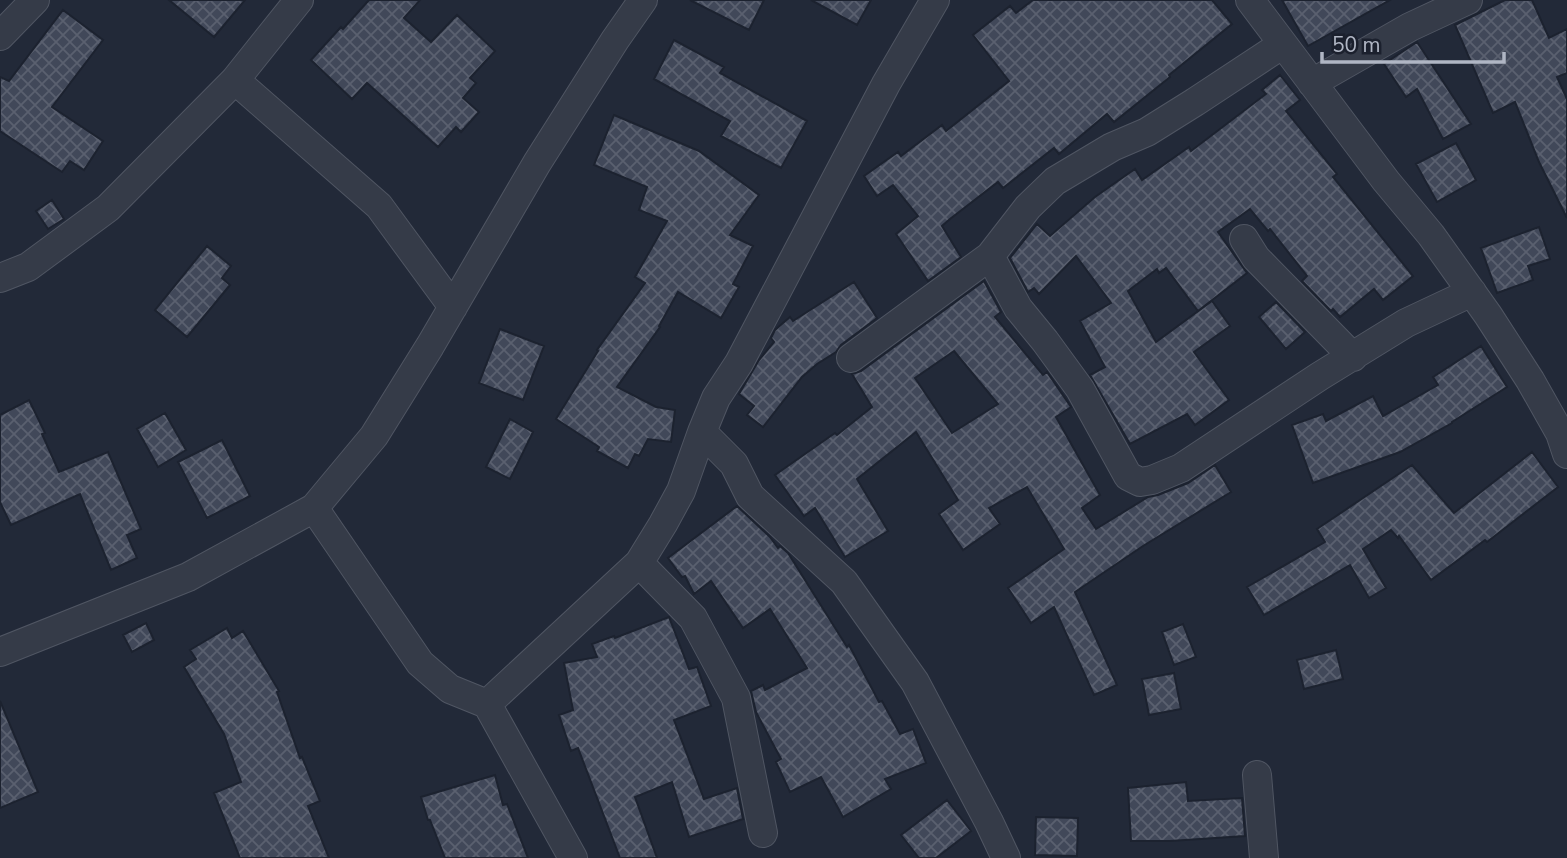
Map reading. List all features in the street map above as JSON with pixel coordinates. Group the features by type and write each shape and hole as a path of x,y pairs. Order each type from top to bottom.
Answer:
{"street":[{"path":"0,36 35,0"},
{"path":"0,278 28,267 108,208 235,80 299,0"},
{"path":"0,652 188,577 314,508 373,436 453,307 537,163 643,0"},
{"path":"487,704 639,563 681,491 716,398 739,363 886,83 935,0"},
{"path":"1250,0 1472,292 1530,380 1560,433 1567,454"},
{"path":"1312,83 1410,27 1468,0"},
{"path":"850,358 990,256 1028,207 1055,181 1112,147 1156,126 1283,44"},
{"path":"235,80 379,206 453,307"},
{"path":"1244,239 1256,258 1353,357"},
{"path":"990,256 1018,308 1080,389 1128,476 1140,482 1181,468 1405,323 1472,292"},
{"path":"702,432 734,464 750,496 844,582 915,682 1006,858"},
{"path":"314,508 420,663 450,689 487,704 573,858"},
{"path":"639,563 693,618 736,698 762,832"},
{"path":"1257,775 1264,858"}],"building":[{"path":"169,0 245,0 214,37"},
{"path":"369,0 420,0 404,18 431,42 457,15 495,51 470,78 476,83 463,98 479,112 461,132 456,127 438,147 367,83 352,99 311,60"},
{"path":"690,0 764,0 749,30"},
{"path":"811,0 871,0 857,25"},
{"path":"1033,0 1212,0 1232,24 1114,122 1107,114 1059,154 1054,148 1003,188 998,182 950,219 942,226 961,257 928,281 896,234 918,216 893,185 877,196 864,176 898,152 901,156 942,125 946,131 1009,81 973,35 1010,6 1016,13"},
{"path":"1282,0 1390,0 1308,46"},
{"path":"1505,0 1532,0 1549,38 1567,29 1567,73 1557,77 1567,99 1567,218 1539,162 1515,102 1493,113 1455,25"},
{"path":"63,10 103,40 52,107 103,141 84,170 70,161 62,172 0,131 0,77 9,81"},
{"path":"674,40 724,67 720,73 807,121 781,168 721,136 730,121 654,79"},
{"path":"1417,42 1471,124 1443,139 1417,89 1406,97 1384,64"},
{"path":"1280,75 1300,100 1286,111 1337,174 1333,177 1413,276 1383,300 1374,289 1340,317 1302,281 1307,276 1270,229 1268,231 1250,209 1218,232 1247,273 1198,311 1166,268 1159,273 1157,269 1128,291 1156,342 1212,301 1230,326 1194,352 1229,400 1195,425 1187,414 1130,444 1090,375 1105,367 1080,321 1111,303 1076,256 1039,294 1034,288 1028,292 1010,258 1037,224 1050,236 1095,197 1135,169 1142,180 1189,147 1191,151 1266,94 1262,90"},
{"path":"614,115 699,151 759,195 730,235 753,246 733,284 739,287 721,318 678,292 660,327 617,387 656,407 675,410 671,442 648,439 639,456 635,454 628,468 597,451 599,447 556,419 597,350 645,283 635,277 667,221 639,210 647,187 594,165"},
{"path":"1456,143 1476,180 1437,202 1416,164"},
{"path":"52,200 64,219 48,229 36,211"},
{"path":"1539,227 1550,259 1528,266 1533,280 1497,293 1481,248"},
{"path":"207,246 231,266 222,278 230,285 187,337 155,310"},
{"path":"984,281 1001,312 995,317 1043,375 1047,372 1071,407 1056,417 1100,495 1082,508 1096,529 1148,497 1188,483 1215,465 1231,492 1075,592 1117,685 1094,695 1054,607 1031,623 1008,588 1064,549 1027,487 989,508 1000,524 963,550 939,514 958,500 916,432 857,479 888,531 845,557 815,508 804,516 775,475 835,433 837,435 872,407 852,374 861,371","holes":["954,351 998,404 952,433 915,378"]},
{"path":"854,282 877,318 802,377 763,427 747,415 754,406 739,394 759,360 774,342 771,338 775,330 790,317 793,321"},
{"path":"1276,302 1305,332 1286,349 1259,317"},
{"path":"500,329 544,346 523,400 479,383"},
{"path":"1481,346 1507,387 1452,423 1400,452 1313,483 1292,425 1323,414 1326,421 1373,396 1383,416 1438,385 1433,377"},
{"path":"29,400 59,472 108,452 141,529 127,535 137,558 111,570 80,494 11,525 0,502 0,415"},
{"path":"165,413 186,450 158,467 137,429"},
{"path":"510,419 533,432 510,479 486,467"},
{"path":"222,440 250,496 207,518 178,462"},
{"path":"1532,452 1558,487 1487,542 1485,540 1431,580 1399,536 1398,538 1391,530 1363,549 1386,588 1369,598 1350,565 1264,615 1247,587 1325,542 1317,529 1412,465 1454,513"},
{"path":"737,506 778,548 780,546 788,553 847,647 849,645 879,702 882,701 900,734 913,729 926,763 885,779 891,789 843,817 821,777 790,792 776,762 781,759 756,712 751,691 763,685 765,690 807,668 770,609 743,628 711,581 694,594 685,576 682,577 668,558"},
{"path":"669,617 689,669 697,667 711,706 674,720 704,799 737,788 743,819 689,837 672,782 635,797 657,858 620,858 578,748 571,751 559,715 573,710 564,663 597,657 592,644"},
{"path":"146,623 154,640 132,652 123,635"},
{"path":"1183,624 1196,657 1174,665 1162,632"},
{"path":"227,628 232,638 243,631 279,691 277,692 300,758 302,757 320,801 308,806 329,858 240,858 214,793 241,782 224,734 184,667 196,659 190,650"},
{"path":"1336,650 1343,679 1304,689 1297,660"},
{"path":"1174,673 1181,709 1149,715 1142,679"},
{"path":"0,701 38,792 0,808"},
{"path":"495,775 503,805 507,804 528,858 445,858 421,797"},
{"path":"1186,782 1188,801 1242,798 1245,836 1131,841 1128,788"},
{"path":"947,800 971,831 936,858 919,858 901,835"},
{"path":"1036,817 1078,818 1077,856 1035,855"}]}
